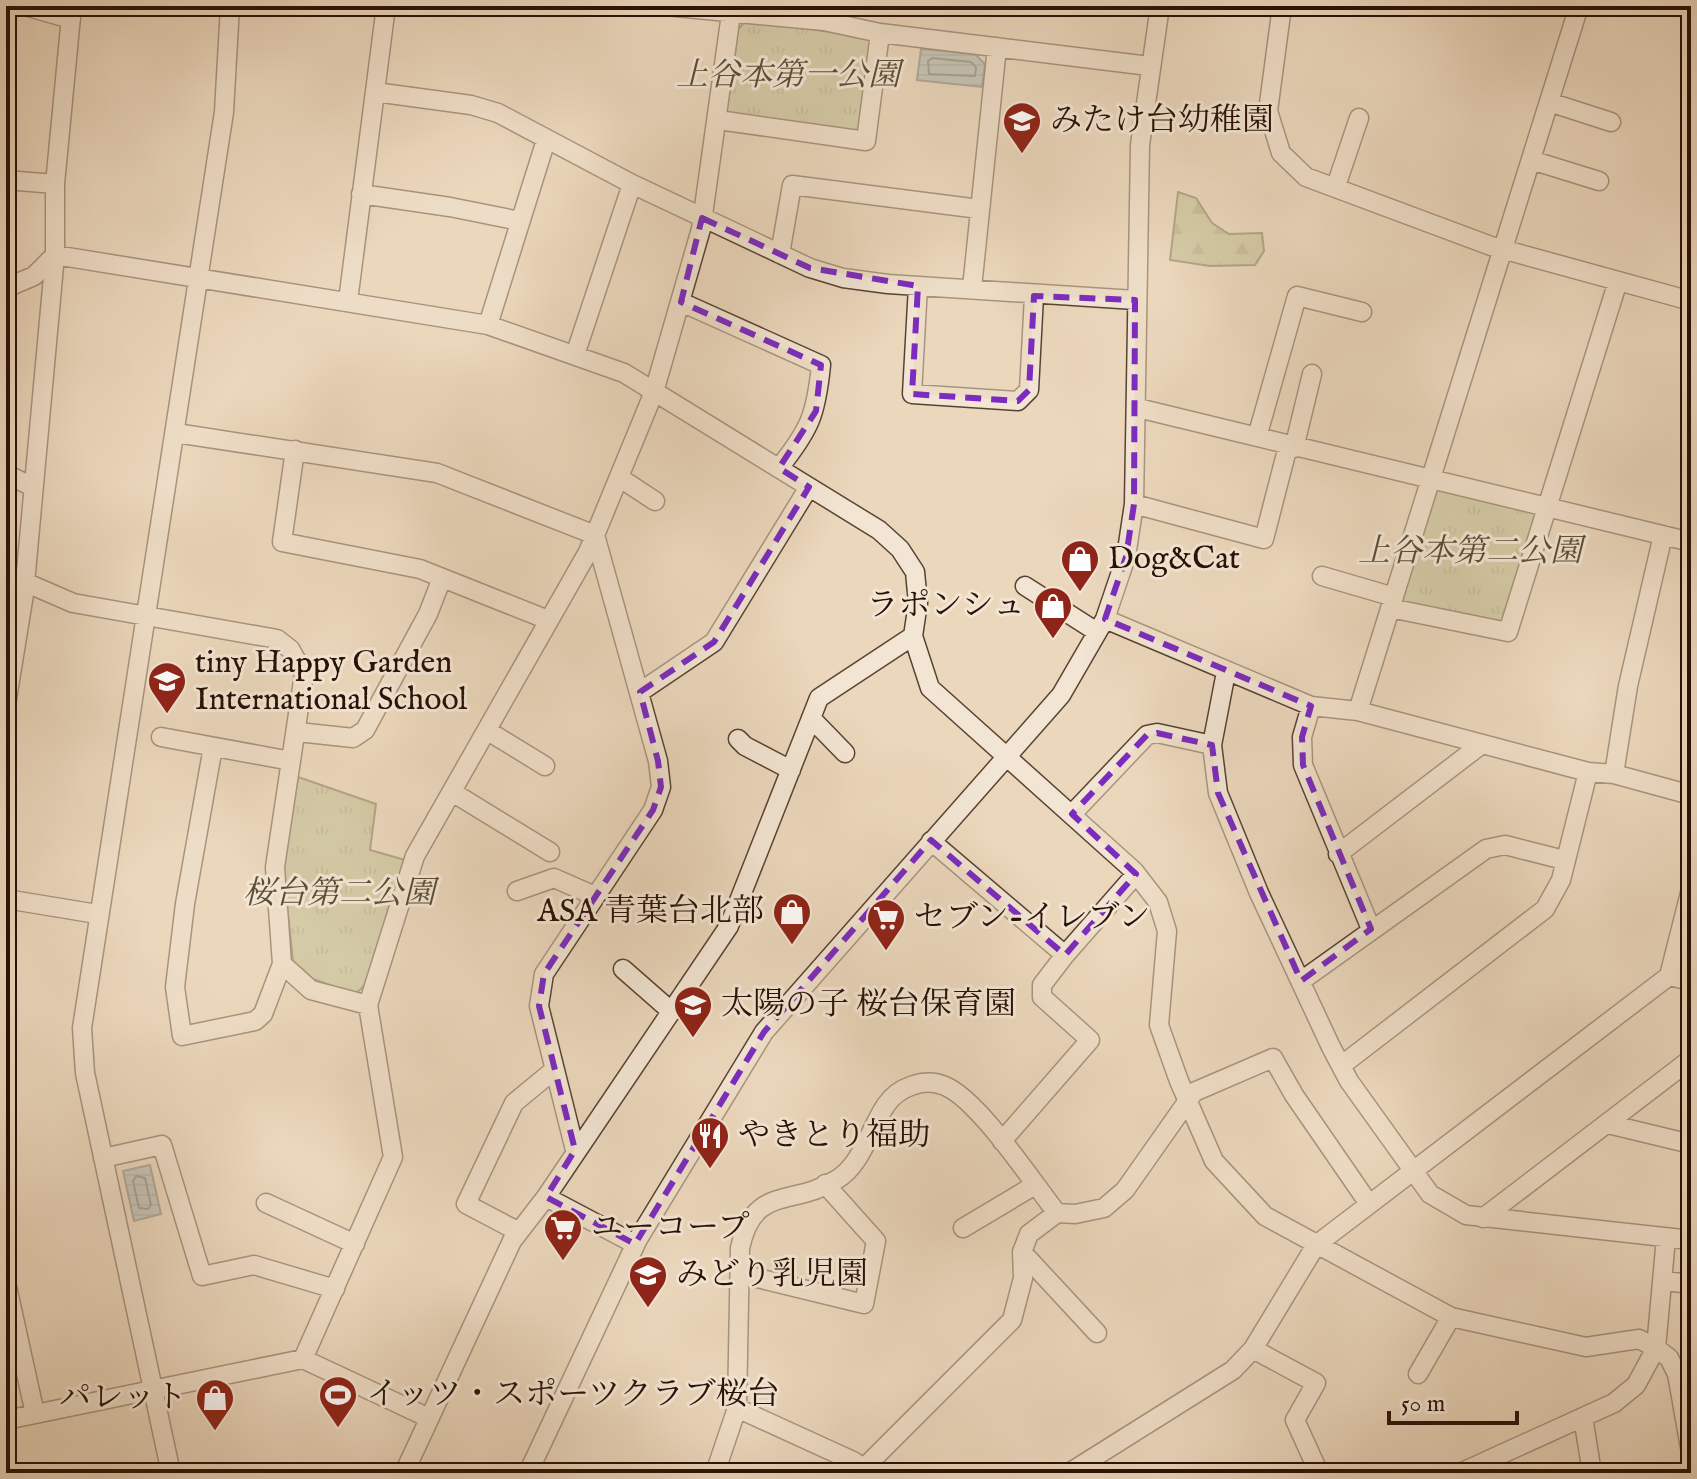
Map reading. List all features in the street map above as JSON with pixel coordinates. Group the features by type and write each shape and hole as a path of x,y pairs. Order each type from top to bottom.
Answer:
{"street":[{"path":"6,705 25,583 55,255 55,184 71,12 25,6"},
{"path":"171,1473 85,1073 82,1028 97,914 176,433 224,112 230,6"},
{"path":"348,301 386,6"},
{"path":"665,6 731,14 825,14 880,33 1149,66"},
{"path":"528,1473 635,1244 764,1032 1061,695 1101,625 1126,557 1134,504 1138,408 1135,300 1140,145 1160,6"},
{"path":"1282,6 1268,111 1271,130 1281,153 1306,177 1503,249 1691,301"},
{"path":"1358,711 1579,6"},
{"path":"303,1359 393,1157 368,1005 415,856 488,731 595,535 654,392 702,218 731,14"},
{"path":"718,120 866,141 880,33"},
{"path":"972,288 997,47"},
{"path":"375,92 484,108 702,218 780,254 843,278 1034,296 1135,300"},
{"path":"1549,102 1609,122"},
{"path":"1336,186 1359,118"},
{"path":"488,325 546,140"},
{"path":"1531,160 1577,166 1599,181"},
{"path":"6,180 55,184"},
{"path":"575,355 632,184"},
{"path":"780,254 792,185 979,209"},
{"path":"361,194 520,221"},
{"path":"55,255 488,325 624,373 879,530 900,549 915,572 918,603 913,636 930,688 1136,874 1158,902 1167,931 1159,1025 1214,1161 1265,1216 1451,1317 1586,1347 1639,1339 1656,1348 1669,1358 1677,1374 1691,1453"},
{"path":"6,288 34,276 55,255"},
{"path":"1322,576 1392,603 1508,632 1544,507 1618,281"},
{"path":"918,286 912,394 1018,401 1029,390 1034,296"},
{"path":"1257,437 1297,296 1363,313"},
{"path":"681,302 821,365 816,411 800,441 779,468"},
{"path":"1134,504 1264,539 1312,374"},
{"path":"1138,408 1691,542"},
{"path":"176,433 437,473 595,535"},
{"path":"295,450 282,542 396,563 548,620"},
{"path":"6,474 33,487"},
{"path":"620,478 655,501"},
{"path":"640,692 714,642 809,487"},
{"path":"575,1150 539,1006 544,974 653,810 661,787 658,761 640,692 595,535"},
{"path":"1614,774 1628,686 1663,535"},
{"path":"6,574 73,603 277,639 290,649 304,674 298,732 275,867 282,964 263,1014 255,1021 182,1036 175,987 185,904 213,747"},
{"path":"298,732 353,738 365,730 428,614 442,578"},
{"path":"1025,586 1101,625 1311,706 1358,711 1588,772 1614,774 1691,795"},
{"path":"404,1473 519,1232 546,1197 729,926 819,698 913,636"},
{"path":"1226,672 1212,745 1218,793 1349,1081 1430,1194 1449,1208 1483,1218 1691,1240"},
{"path":"1311,706 1302,737 1303,765 1371,929"},
{"path":"811,718 845,753"},
{"path":"488,731 545,766"},
{"path":"1072,814 1147,735 1157,733 1212,745"},
{"path":"161,737 291,761"},
{"path":"738,739 745,746 791,770"},
{"path":"1338,854 1482,744"},
{"path":"1342,1065 1545,909 1561,880 1588,772"},
{"path":"452,792 550,852"},
{"path":"931,841 1065,955"},
{"path":"1301,981 1486,849 1505,845 1564,860"},
{"path":"1002,1141 1090,1040 1042,997 1042,985 1136,874"},
{"path":"517,891 554,878 595,896"},
{"path":"1069,1473 1233,1370 1253,1349 1316,1245 1669,976 1691,889"},
{"path":"6,899 97,914"},
{"path":"282,964 311,990 368,1005"},
{"path":"623,969 672,1012"},
{"path":"1669,976 1691,981"},
{"path":"737,1408 868,1470 1012,1320 1023,1278 1022,1252 1029,1234 1057,1213 1075,1214 1104,1208 1125,1190 1194,1092 1273,1058 1369,1204"},
{"path":"1483,1218 1691,1059"},
{"path":"519,1232 466,1204 514,1103 554,1070"},
{"path":"715,1473 737,1408 743,1232 762,1204 836,1180 854,1162 888,1102 910,1086 931,1082 954,1091 1002,1141 1057,1213"},
{"path":"1608,1124 1691,1144"},
{"path":"103,1158 162,1145 202,1276 254,1265 335,1289"},
{"path":"741,1274 864,1304 876,1241 825,1184"},
{"path":"963,1228 1035,1185"},
{"path":"546,1197 635,1244"},
{"path":"266,1203 355,1244"},
{"path":"1460,1473 1614,1403 1636,1385 1656,1348 1666,1238"},
{"path":"1022,1252 1097,1333"},
{"path":"1664,1281 1691,1284"},
{"path":"6,1282 35,1414"},
{"path":"1418,1374 1451,1317"},
{"path":"1253,1349 1316,1383 1295,1420 1319,1473"},
{"path":"6,1420 303,1359 429,1418"},
{"path":"1583,1417 1592,1473"}],"highlighted area":[{"path":"702,218 810,268 918,286 912,394 1018,401 1029,390 1034,296 1135,300 1134,504 1126,557 1105,619 1311,706 1302,737 1303,765 1371,929 1301,981 1218,793 1212,745 1157,733 1147,735 1072,814 1136,874 1065,955 931,840 764,1032 635,1244 546,1197 575,1150 539,1006 544,974 653,810 661,787 658,761 640,692 714,642 809,487 779,468 816,411 821,365 681,302"}],"green space":[{"name":"上谷本第一公園","path":"746,21 878,38 867,135 722,117 735,32"},
{"path":"1178,192 1196,198 1212,223 1229,234 1262,233 1264,251 1255,265 1210,266 1170,260"},
{"name":"上谷本第二公園","path":"1433,480 1542,513 1506,621 1497,627 1407,606 1401,599"},
{"name":"桜台第二公園","path":"298,777 376,804 370,850 405,860 365,985 355,994 313,979 293,961 283,867"}],"water":[{"path":"921,49 975,54 985,64 982,87 917,80"},
{"path":"150,1165 161,1214 134,1221 123,1171"}],"place":[{"name":"みたけ台幼稚園","path":"1022,155"},
{"name":"Dog&Cat","path":"1080,593"},
{"name":"ラポンシュ","path":"1053,640"},
{"name":"tiny Happy Garden International School","path":"167,715"},
{"name":"ASA 青葉台北部","path":"792,946"},
{"name":"セブン-イレブン","path":"886,952"},
{"name":"太陽の子 桜台保育園","path":"693,1039"},
{"name":"やきとり福助","path":"710,1170"},
{"name":"ユーコープ","path":"563,1262"},
{"name":"みどり乳児園","path":"648,1309"},
{"name":"イッツ・スポーツクラブ桜台","path":"338,1429"},
{"name":"パレット","path":"215,1432"}]}
